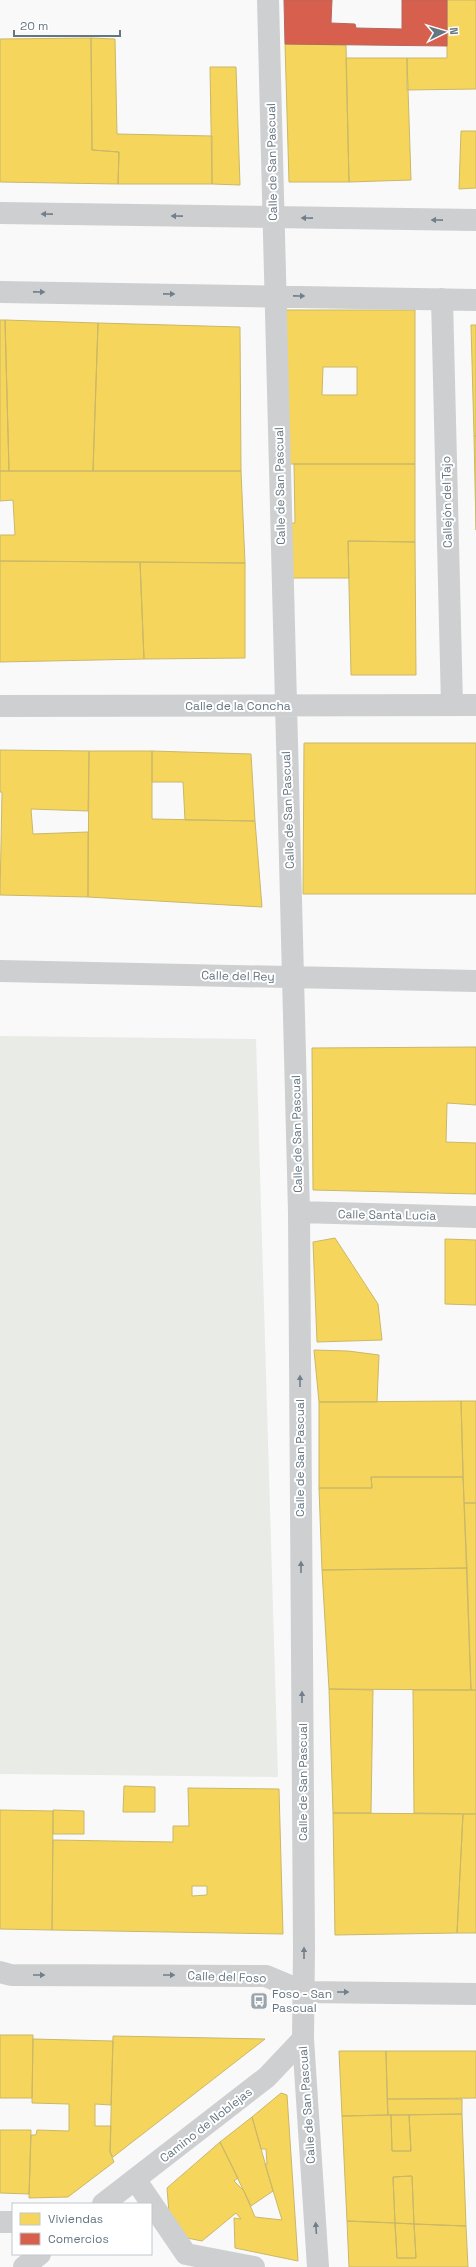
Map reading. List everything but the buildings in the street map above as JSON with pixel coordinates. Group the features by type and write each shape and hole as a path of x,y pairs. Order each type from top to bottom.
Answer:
{"street":[{"name":"Calle de San Pascual","path":"268,0 299,1212 304,1992 302,2039 318,2267"},
{"path":"0,214 476,220"},
{"path":"0,292 476,300"},
{"name":"Callejón del Tajo","path":"442,299 452,705"},
{"name":"Calle de la Concha","path":"0,706 476,705"},
{"name":"Calle del Rey","path":"0,971 476,981"},
{"name":"Calle Santa Lucia","path":"299,1212 476,1217"},
{"name":"Calle del Foso","path":"0,1972 11,1975 266,1976 304,1992 476,1994"},
{"name":"Camino de Noblejas","path":"104,2203 268,2077 302,2039"},
{"path":"135,2179 151,2203"},
{"path":"152,2204 186,2254 254,2267"},
{"path":"0,2222 12,2222"},
{"path":"24,2267 39,2255"}],"shaded area":[{"path":"0,1036 256,1039 278,1777 0,1774"}],"place":[{"name":"Foso - San Pascual","path":"259,2001"}]}
